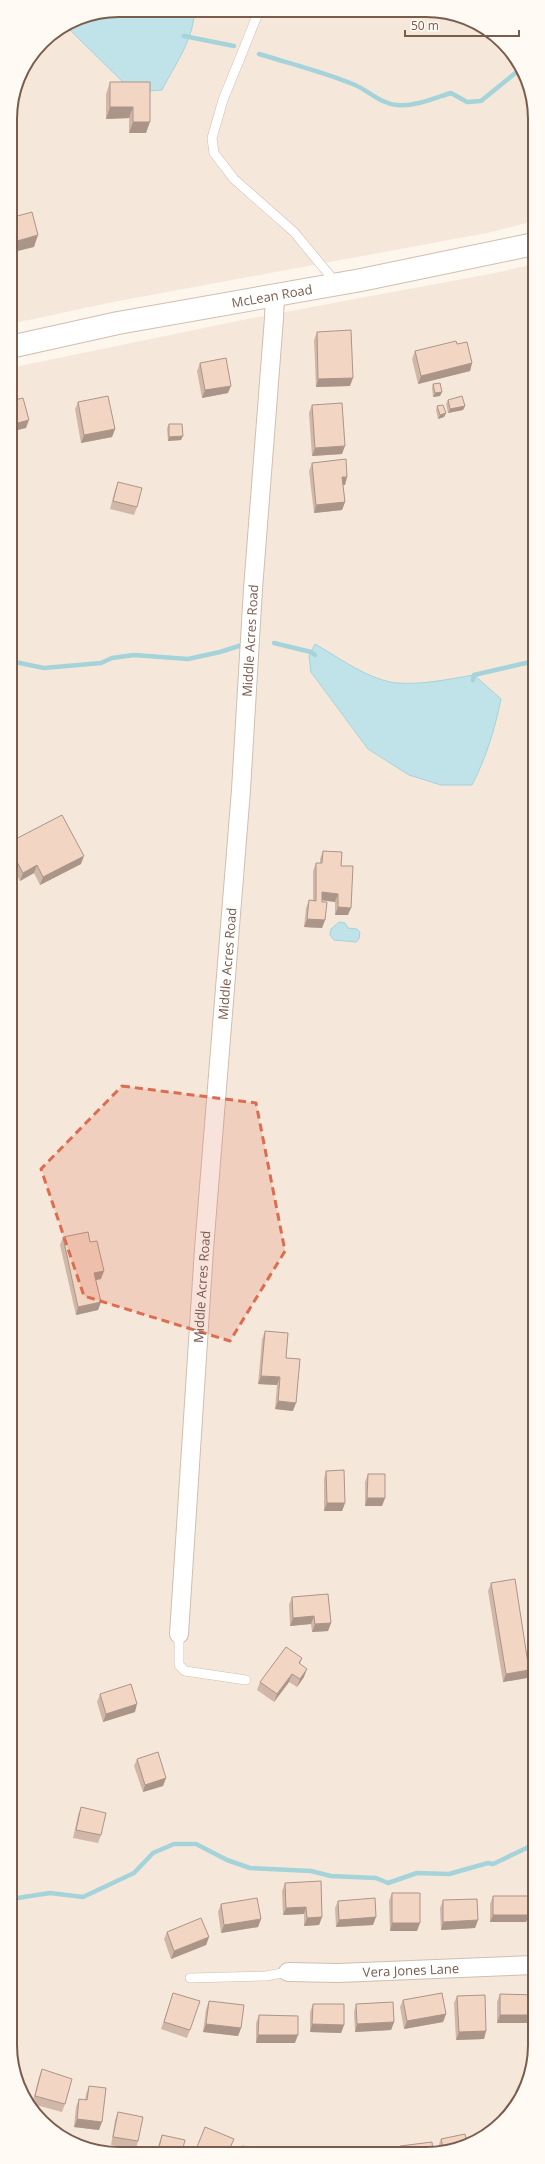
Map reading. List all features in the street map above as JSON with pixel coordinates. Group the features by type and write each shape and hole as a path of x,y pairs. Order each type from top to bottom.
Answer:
{"street":[{"name":"McLean Road","path":"17,345 118,323 274,294 337,284 528,245"},
{"name":"Middle Acres Road","path":"179,1634 204,1249 241,790 253,589 274,318 274,294"},
{"name":"Vera Jones Lane","path":"288,1972 338,1973 528,1965"}],"lane":[{"path":"257,17 223,100 212,138 214,153 234,179 294,232 337,284"},
{"path":"179,1634 179,1665 185,1671 246,1680"},
{"path":"190,1978 266,1976 288,1972"}],"highlighted area":[{"path":"122,1086 256,1103 285,1251 230,1341 84,1296 41,1169"}],"shaded area":[{"path":"113,17 426,17 452,20 477,31 498,47 511,62 525,93 527,106 528,223 487,233 113,302 17,323 17,113 20,93 31,68 38,57 62,34 93,20"},
{"path":"528,265 528,2051 526,2065 523,2078 511,2102 493,2122 483,2130 459,2142 446,2145 426,2147 119,2147 99,2145 86,2142 68,2133 52,2122 42,2112 34,2102 22,2078 17,2045 17,367 252,318 495,273"}],"water":[{"path":"113,17 193,17 191,31 183,52 162,90 133,92 70,30 93,20"},
{"path":"315,644 355,668 376,678 387,681 398,683 417,683 474,675 501,699 490,743 472,785 441,785 409,775 368,749 311,672 309,656"},
{"path":"339,922 345,923 348,928 357,929 360,932 359,939 356,942 334,940 330,935 331,929"}],"building":[{"path":"110,82 150,82 150,122 133,122 133,107 110,107"},
{"path":"32,212 38,235 17,241 17,216"},
{"path":"351,330 353,378 318,379 317,332"},
{"path":"456,341 457,344 467,342 472,363 421,376 415,351"},
{"path":"226,358 231,386 205,390 200,363"},
{"path":"440,383 442,392 435,393 433,384"},
{"path":"108,396 115,429 84,435 78,402"},
{"path":"462,396 465,406 450,409 448,400"},
{"path":"23,398 29,420 17,423 17,399"},
{"path":"342,403 345,446 315,448 312,405"},
{"path":"443,405 446,413 440,415 437,406"},
{"path":"169,424 182,424 183,436 169,437"},
{"path":"346,459 347,477 342,477 345,502 316,505 312,463"},
{"path":"118,482 142,488 137,507 113,501"},
{"path":"62,815 84,856 43,877 37,865 23,873 17,862 17,838"},
{"path":"323,851 342,852 341,866 353,866 351,908 338,907 338,894 322,892 322,902 327,902 325,920 307,919 309,900 316,901 316,863 322,863"},
{"path":"88,1232 90,1242 97,1241 104,1271 94,1273 101,1302 78,1307 63,1237"},
{"path":"265,1331 288,1333 286,1358 300,1359 296,1403 278,1401 280,1377 261,1376"},
{"path":"344,1470 345,1503 327,1503 326,1471"},
{"path":"368,1474 385,1474 385,1498 367,1498"},
{"path":"515,1579 528,1670 506,1674 491,1583"},
{"path":"328,1594 331,1623 315,1624 314,1616 293,1618 292,1597"},
{"path":"286,1647 302,1658 299,1663 307,1669 300,1679 292,1674 277,1694 260,1682"},
{"path":"131,1684 137,1704 106,1714 100,1694"},
{"path":"158,1752 166,1778 145,1785 137,1759"},
{"path":"81,1807 106,1813 101,1835 76,1830"},
{"path":"321,1881 322,1917 307,1918 306,1907 286,1908 285,1883"},
{"path":"392,1893 420,1893 420,1923 392,1923"},
{"path":"493,1896 528,1896 528,1915 493,1915"},
{"path":"257,1898 261,1919 224,1925 221,1904"},
{"path":"375,1898 376,1917 339,1920 338,1901"},
{"path":"477,1899 478,1920 443,1922 443,1900"},
{"path":"201,1918 209,1937 174,1951 167,1932"},
{"path":"173,1993 200,2001 190,2030 164,2022"},
{"path":"442,1993 446,2014 407,2021 403,2000"},
{"path":"500,1994 528,1995 528,2015 500,2015"},
{"path":"485,1995 486,2031 459,2032 457,1996"},
{"path":"209,2001 244,2005 241,2028 206,2024"},
{"path":"393,2002 394,2022 357,2024 356,2004"},
{"path":"313,2004 344,2004 344,2025 312,2024"},
{"path":"259,2015 298,2016 298,2035 258,2035"},
{"path":"42,2069 72,2079 65,2104 35,2096"},
{"path":"89,2086 106,2088 102,2122 77,2119 79,2099 87,2100"},
{"path":"118,2112 143,2117 138,2141 113,2137"},
{"path":"205,2127 234,2139 230,2147 197,2147"},
{"path":"465,2134 466,2138 459,2142 442,2146 441,2139"},
{"path":"162,2135 185,2140 183,2147 159,2147"},
{"path":"432,2142 432,2147 400,2147"}],"waterway":[{"path":"184,36 234,46"},
{"path":"259,54 343,80 355,85 375,97 397,105 410,105 451,93 467,102 481,101 516,72"},
{"path":"274,643 311,652 315,655"},
{"path":"17,662 44,668 101,663 112,658 134,655 188,659 220,652 242,645"},
{"path":"473,680 474,675 528,662"},
{"path":"17,1898 50,1893 83,1897 134,1873 153,1853 174,1844 196,1844 227,1860 250,1868 311,1871 331,1876 376,1878 388,1883 417,1873 449,1874 488,1863 493,1864 528,1847"}]}
